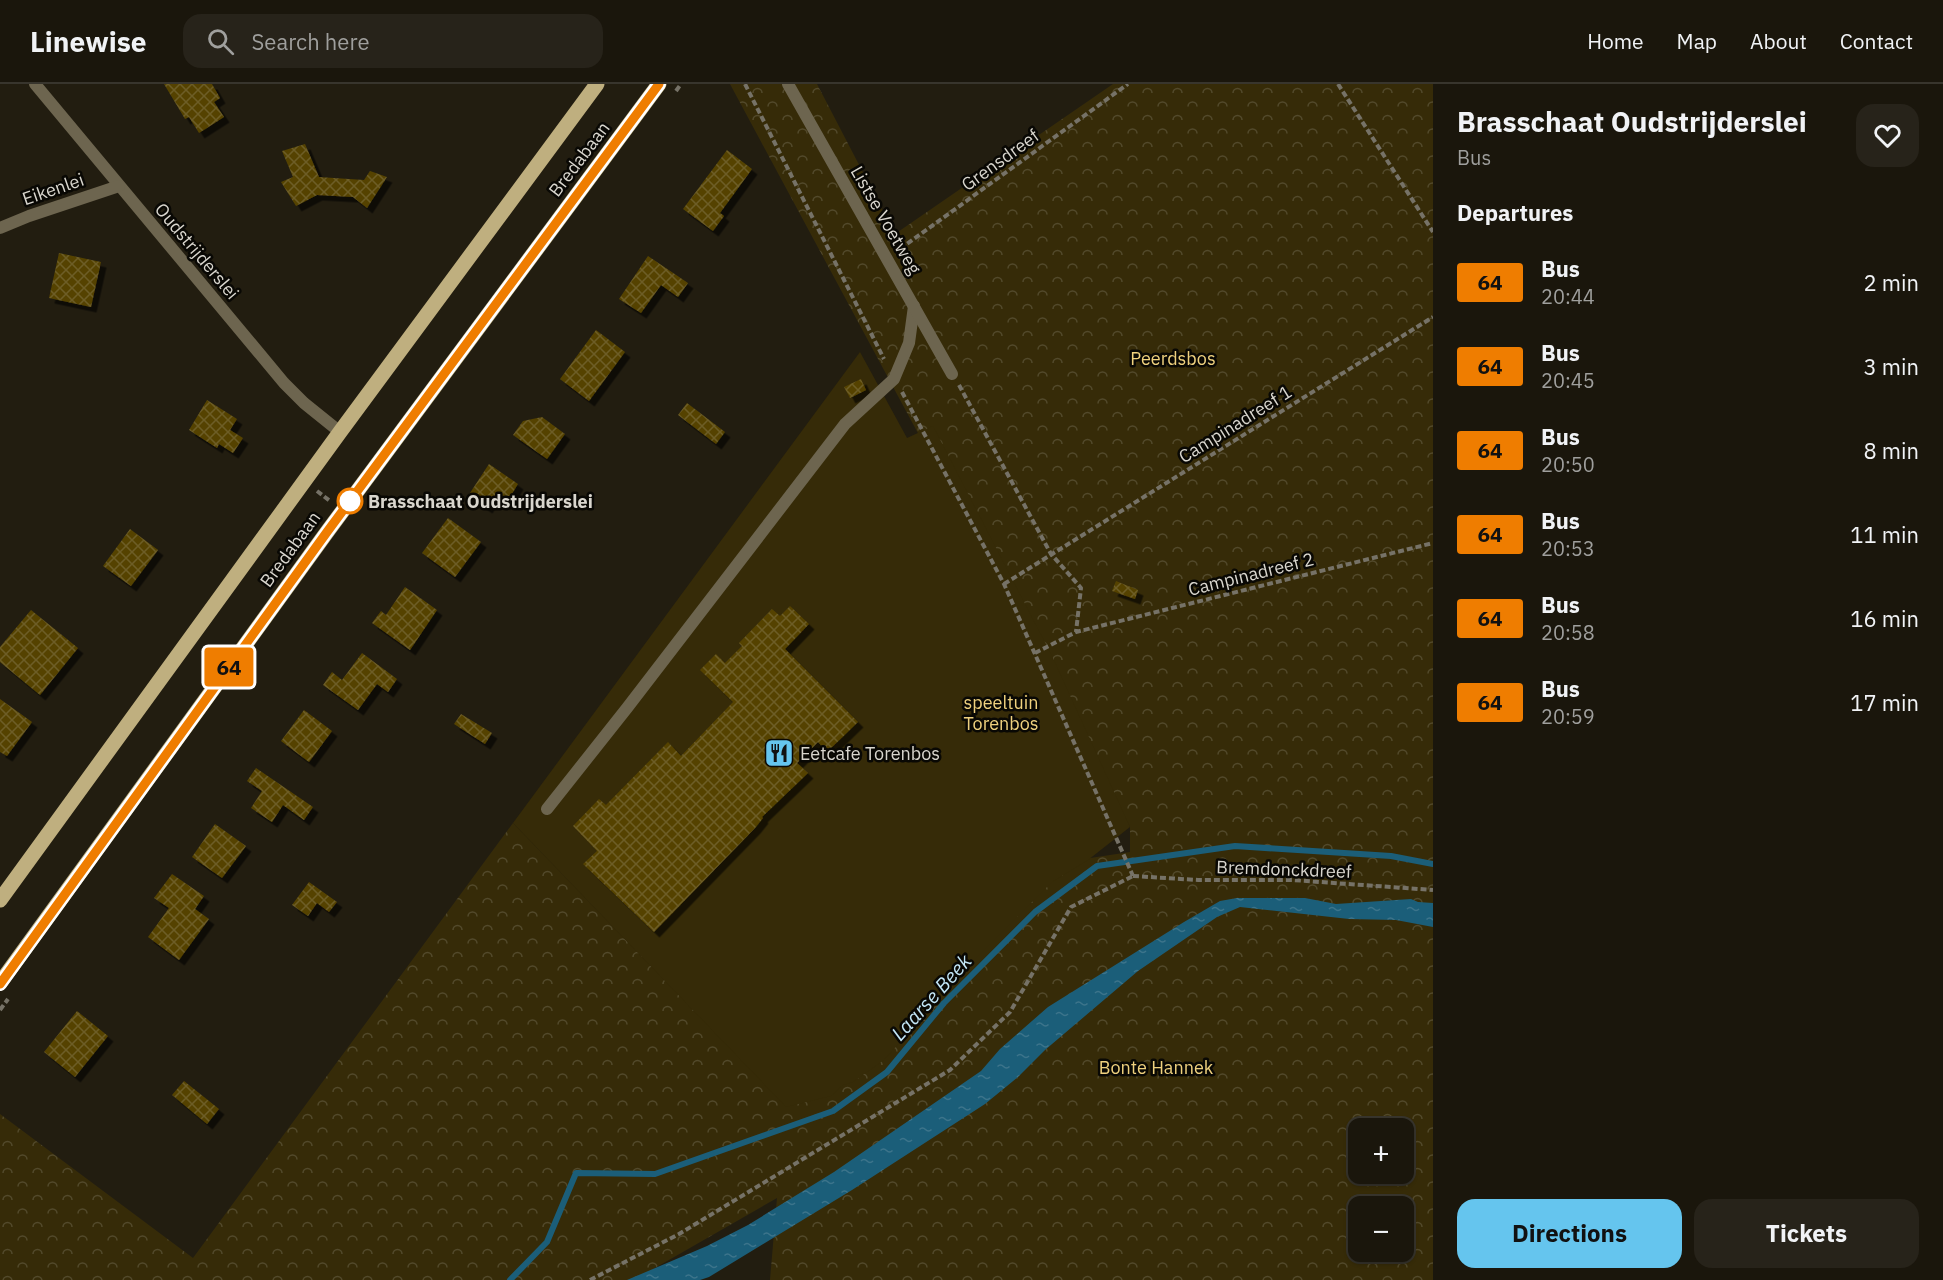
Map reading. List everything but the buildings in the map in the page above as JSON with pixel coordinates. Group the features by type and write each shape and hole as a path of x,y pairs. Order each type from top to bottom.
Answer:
{"main road":[{"name":"Bredabaan","path":"0,900 340,432 597,84"},
{"name":"Bredabaan","path":"0,984 343,510 659,84"}],"street":[{"name":"Oudstrijderslei","path":"35,84 284,383 304,403 340,432"},
{"name":"Listse Voetweg","path":"788,84 952,374"},
{"name":"Eikenlei","path":"0,228 119,186"},
{"path":"547,808 663,661 844,424 894,379 909,343 914,306"}],"path":[{"path":"590,1280 679,1234 950,1070 1010,1012 1071,907 1133,875 1004,584 894,379 745,84"},
{"name":"Grensdreef","path":"887,258 1128,84"},
{"path":"1338,84 1433,232"},
{"name":"Campinadreef 1","path":"1004,584 1433,317"},
{"path":"952,374 1051,554 1081,588 1076,632"},
{"path":"304,482 343,510"},
{"name":"Campinadreef 2","path":"1035,654 1076,632 1433,543"},
{"name":"Bremdonckdreef","path":"1133,875 1198,879 1292,880 1433,890"}],"green space":[{"name":"Peerdsbos","path":"730,84 817,84 895,234 1113,84 1433,84 1433,1280 770,1280 777,1198 634,1280 0,1280 0,1114 193,1258 513,823 786,1106 1064,862 1130,852 1130,827"},
{"name":"speeltuin Torenbos","path":"860,352 907,438 933,426 1052,656 1130,827 1088,860 1052,882 919,1015 908,1033 884,1060 853,1082 843,1085 831,1096 786,1107 513,823"}],"water":[{"path":"1237,898 1305,898 1336,904 1411,899 1433,903 1433,927 1396,920 1349,919 1240,907 1217,917 1138,971 985,1104 852,1190 709,1277 700,1280 627,1280 707,1246 748,1225 834,1172 981,1071 1000,1049 1048,1007 1220,901"}],"waterway":[{"name":"Laarse Beek","path":"510,1280 547,1242 576,1173 655,1174 833,1111 887,1072 944,1003 1035,912 1097,866 1235,846 1391,856 1433,864"}],"bus line":[{"name":"64","path":"0,984 327,532 659,84"}],"place":[{"name":"Brasschaat Oudstrijderslei","path":"350,501"},
{"name":"Eetcafe Torenbos","path":"779,753"}],"park label":[{"name":"Bonte Hannek","path":"1156,1067"}]}
